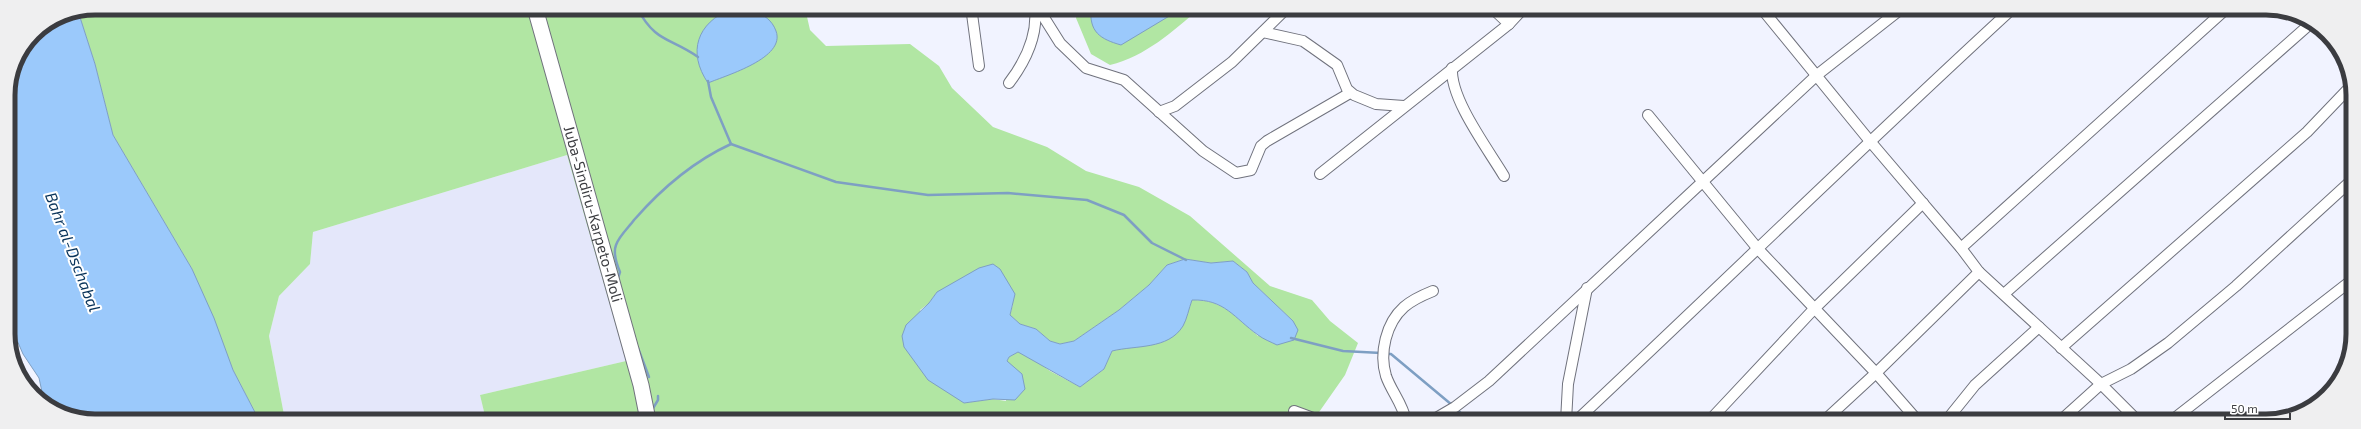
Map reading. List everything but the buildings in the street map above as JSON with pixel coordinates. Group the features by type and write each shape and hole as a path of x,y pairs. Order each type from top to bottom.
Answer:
{"main road":[{"name":"Juba-Sindiru-Karpeto-Moli","path":"537,15 641,385 647,414"}],"street":[{"path":"972,15 979,66"},
{"path":"1009,83 1021,68 1033,41 1036,15"},
{"path":"1042,15 1060,43 1086,68 1124,80 1159,112 1225,167 1236,174 1242,174 1251,170 1261,146 1350,93"},
{"path":"1159,112 1175,106 1232,62 1280,15"},
{"path":"1499,15 1509,24"},
{"path":"1320,174 1509,24 1517,15"},
{"path":"1767,15 1868,140 1961,248 1979,272 2101,384 2131,414"},
{"path":"1443,414 1454,408 1489,380 1817,75 1893,15"},
{"path":"1583,414 1758,250 1868,140 2005,15"},
{"path":"1961,248 2219,15"},
{"path":"2004,294 2307,26"},
{"path":"1262,32 1303,41 1337,66 1350,93 1376,104 1404,106"},
{"path":"1452,68 1451,80 1460,102 1504,176"},
{"path":"2061,348 2307,132 2346,91"},
{"path":"1648,115 1758,250 1813,310 1876,373 1912,414"},
{"path":"2068,414 2101,384 2130,369 2168,343 2236,286 2346,186"},
{"path":"1715,414 1813,310 1923,203"},
{"path":"1832,414 1876,373 1979,272"},
{"path":"2181,414 2346,285"},
{"path":"1566,414 1568,384 1587,288"},
{"path":"1403,414 1386,377 1382,354 1384,342 1394,321 1403,308 1434,290"},
{"path":"1952,414 1975,385 2039,327"},
{"path":"1908,410 1908,414"},
{"path":"1294,411 1302,414"}],"shaded area":[{"path":"567,155 626,361 480,395 485,414 284,414 269,336 279,296 310,264 313,232"}],"green space":[{"path":"95,15 807,15 810,30 826,46 910,44 939,66 952,88 993,127 1047,147 1086,171 1139,187 1190,216 1270,286 1312,300 1330,321 1358,343 1345,375 1318,414 485,414 480,395 626,361 567,155 313,232 310,264 279,296 269,336 284,414 256,414 233,370 192,269 113,135 95,64 80,17","holes":["1185,259 1211,263 1233,261 1247,272 1253,283 1293,321 1258,336 1236,316 1221,306 1203,300 1192,300 1188,311 1145,346 1130,346 1112,351 1104,369 1080,387 1050,371 1025,353 1018,352 1009,357 1007,362 1006,401 993,399 964,403 920,310 929,303 937,292 1013,304 1010,315 1020,324 1036,329 1050,341 1060,344 1074,341 1119,310 1149,285 1167,265"]},
{"path":"1076,15 1192,15 1169,34 1147,49 1135,56 1110,65 1091,54 1076,18"}],"water":[{"path":"719,15 762,15 770,21 774,27 777,41 764,57 753,64 708,83 698,60 697,50 703,30"},
{"path":"1171,15 1121,45 1107,40 1097,33 1094,29 1091,16"},
{"name":"Bahr al-Dschabal","path":"80,17 95,64 113,135 192,269 214,318 233,370 256,414 95,414 69,410 50,401 43,395 39,378 23,354 15,334 16,84 21,64 28,50 38,38 50,28 64,21"},
{"path":"1185,259 1211,263 1233,261 1247,272 1253,283 1293,321 1298,330 1294,340 1277,345 1260,336 1221,306 1213,303 1192,300 1183,326 1177,334 1160,343 1112,351 1104,369 1080,387 1018,352 1009,357 1007,361 1022,374 1025,389 1015,400 993,399 964,403 928,380 904,347 902,336 906,325 929,303 937,292 979,268 993,264 1000,269 1015,294 1010,315 1020,324 1036,329 1050,341 1060,344 1074,341 1119,310 1149,285 1167,265"}],"waterway":[{"path":"641,15 650,28 657,34 698,57"},
{"path":"708,81 711,97 731,144"},
{"path":"618,278 620,272 615,255 615,248 617,242 634,220 655,197 678,177 703,159 731,144 836,182 928,195 1008,193 1087,200 1124,215 1152,243 1186,260"},
{"path":"1291,338 1343,351 1381,353"},
{"path":"638,348 649,377"},
{"path":"1386,354 1391,354 1452,405"},
{"path":"652,410 658,400 658,396"},
{"path":"1457,410 1462,414"}]}
